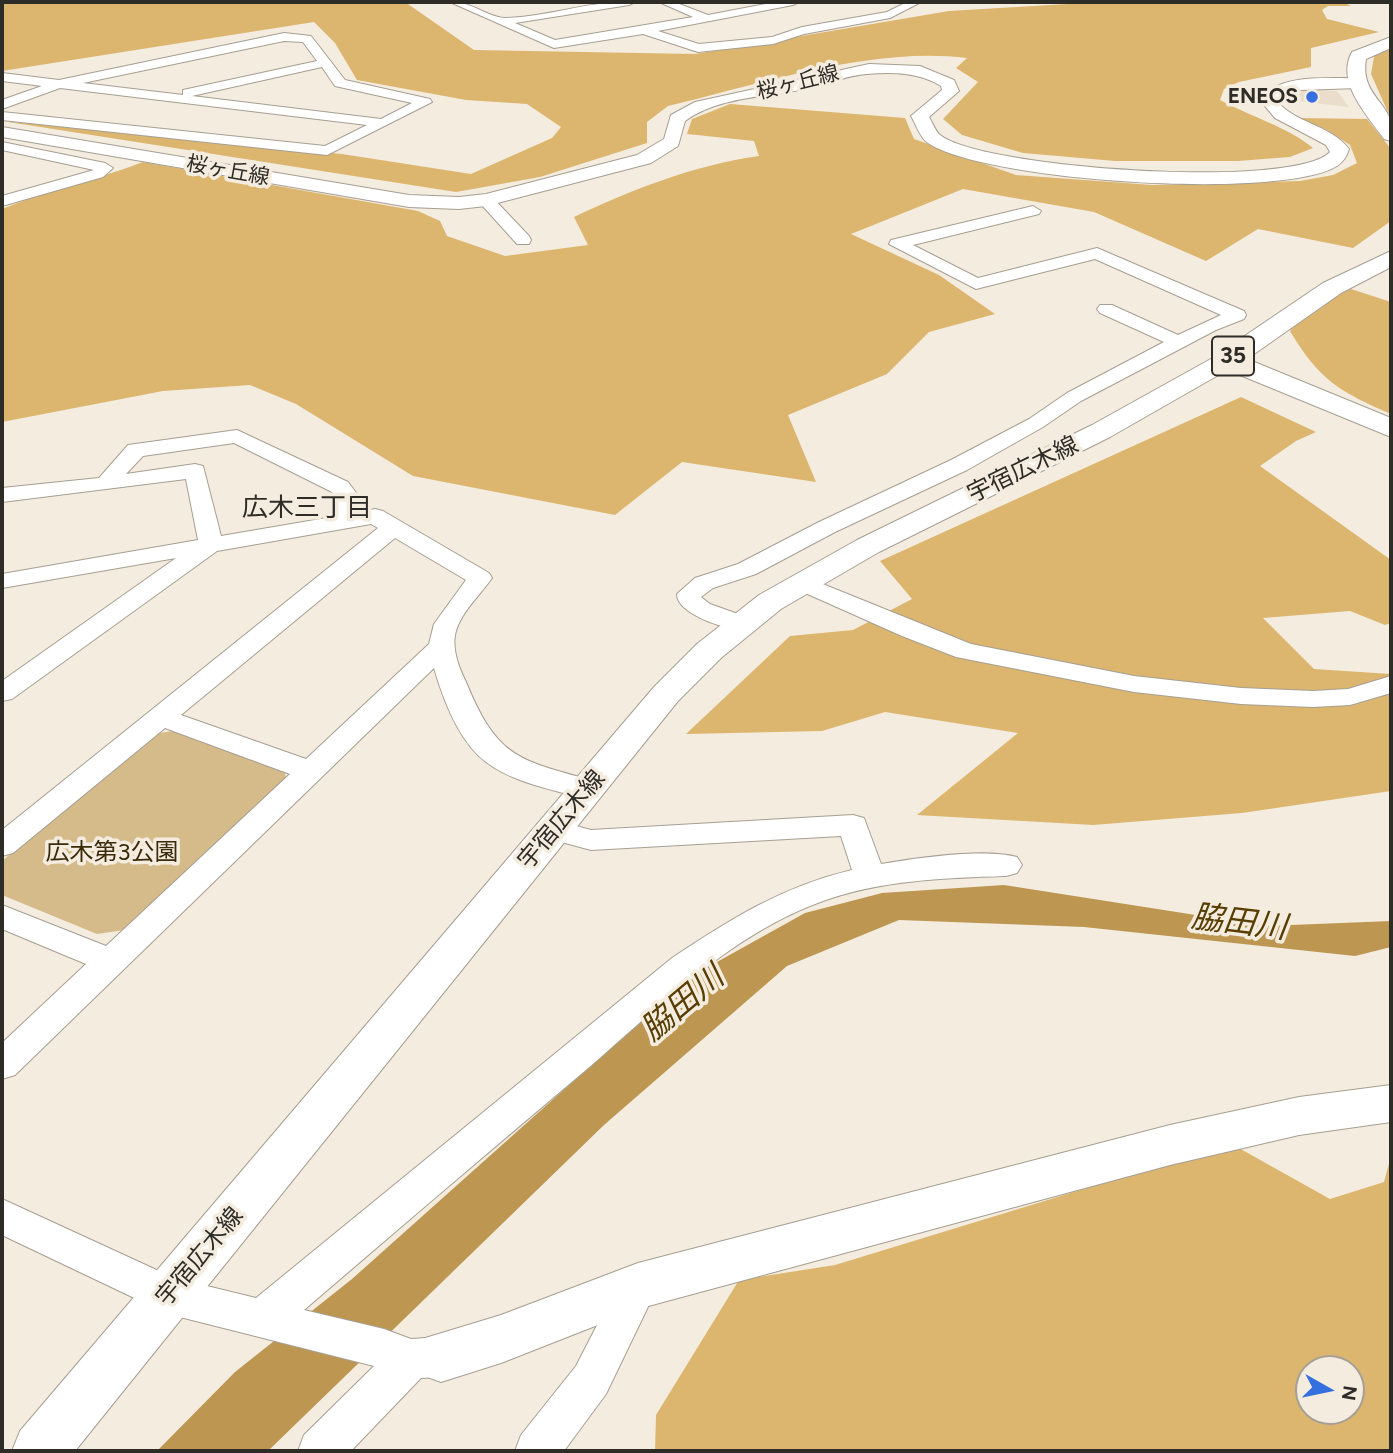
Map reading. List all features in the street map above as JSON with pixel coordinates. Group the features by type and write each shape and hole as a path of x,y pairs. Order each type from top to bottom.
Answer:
{"main road":[{"path":"1391,42 1358,56 1355,64 1358,83 1391,135"},
{"name":"35","path":"1227,360 1332,288 1391,258"},
{"path":"1294,314 1274,346 1273,355 1282,375 1311,396"},
{"name":"35","path":"1227,360 1391,428"}],"street":[{"path":"456,2 554,44 793,2"},
{"path":"500,22 629,2"},
{"path":"664,2 706,18"},
{"path":"644,30 698,48 773,40 802,31 890,15 915,2"},
{"path":"2,105 59,84 284,37 307,39 340,83 425,102 327,151 2,116"},
{"path":"169,97 325,63"},
{"name":"桜ヶ丘線","path":"2,132 409,201 459,203 486,200 644,159 672,142 677,119 694,107 806,85 854,70 902,69 934,75 948,83 951,91 925,110 919,122 925,134 942,144 1002,162 1057,173 1139,178 1278,173 1320,167 1339,155 1340,149 1335,142 1314,128 1280,113 1267,99 1284,89 1300,86 1358,83"},
{"path":"2,77 381,124"},
{"path":"2,146 106,168 98,174 2,201"},
{"path":"2,157 21,149"},
{"path":"486,200 523,240"},
{"path":"743,624 701,609 689,600 689,594 704,583 747,569 827,527 959,465 1036,424 1074,397 1237,315 1097,253 976,284 897,244 1032,211"},
{"path":"1106,309 1179,342"},
{"name":"宇宿広木線","path":"40,1451 666,694 709,651 770,602 868,546 1101,431 1227,360"},
{"path":"106,484 136,450 237,436 340,487 346,494 350,520"},
{"path":"2,495 195,471 211,544"},
{"path":"3,580 375,516 480,578 443,632 440,649 459,703 492,754 511,765 587,789"},
{"path":"2,846 394,527"},
{"path":"2,693 211,544"},
{"path":"803,583 911,631 965,651 1134,684 1241,696 1313,699 1350,697 1391,684"},
{"path":"2,1065 440,649"},
{"path":"161,717 310,771"},
{"path":"554,830 591,840 853,825 870,878"},
{"path":"270,1321 684,967 751,922 786,903 870,878 934,867 1006,865"},
{"path":"2,916 111,961"},
{"path":"2,1216 168,1296 412,1355 501,1339 638,1286 1170,1144 1299,1116 1391,1103"},
{"path":"537,1451 591,1380 638,1286"},
{"path":"320,1451 412,1355"}],"shaded area":[{"path":"2,2 405,2 474,50 695,54 949,11 1101,2 1343,2 1351,6 1328,6 1322,10 1327,19 1379,32 1311,48 1311,67 1239,82 1224,89 1220,100 1280,128 1313,148 1290,157 1238,161 1115,161 1023,153 962,135 943,119 978,82 956,68 967,58 894,57 817,69 668,106 647,122 647,143 540,177 456,192 2,121 342,154 471,174 552,138 561,127 527,104 466,100 357,80 335,43 314,22 2,71"},
{"path":"1391,47 1391,119 1371,74 1375,51"},
{"name":"ENEOS","path":"1292,91 1337,91 1349,107 1280,99"},
{"path":"730,104 905,118 914,139 1016,175 1152,185 1300,181 1333,175 1357,163 1350,145 1327,130 1299,118 1367,119 1391,149 1391,221 1353,248 1258,229 1206,261 1094,212 963,189 851,234 939,275 995,314 929,332 887,374 788,415 816,482 682,462 615,515 413,476 296,404 250,385 163,391 2,422 2,209 143,162 418,211 440,221 447,236 505,256 588,245 574,217 665,179 711,165 759,156 754,141 687,134 692,119"},
{"path":"1351,289 1391,302 1391,414 1332,383 1311,362 1290,331 1304,311"},
{"path":"1241,397 1316,432 1296,441 1260,466 1391,560 1391,623 1385,625 1350,611 1263,618 1314,669 1391,674 1391,791 1242,813 1093,825 917,815 1018,733 885,712 822,731 686,734 790,636 853,630 912,599 880,561"},
{"path":"1237,1147 1330,1199 1384,1182 1391,1156 1391,1451 655,1451 656,1415 739,1280 835,1265 1185,1158"}],"green space":[{"name":"広木第3公園","path":"179,730 284,767 286,779 124,930 97,934 2,895 2,861 153,734"}],"water":[{"name":"脇田川","path":"1004,885 1266,926 1391,921 1391,947 1355,956 1084,927 899,920 787,966 604,1125 268,1451 157,1451 235,1372 352,1279 690,977 805,913 882,893"}],"place":[{"name":"ENEOS","path":"1312,97"}],"district":[{"name":"広木三丁目","path":"307,508"}]}
